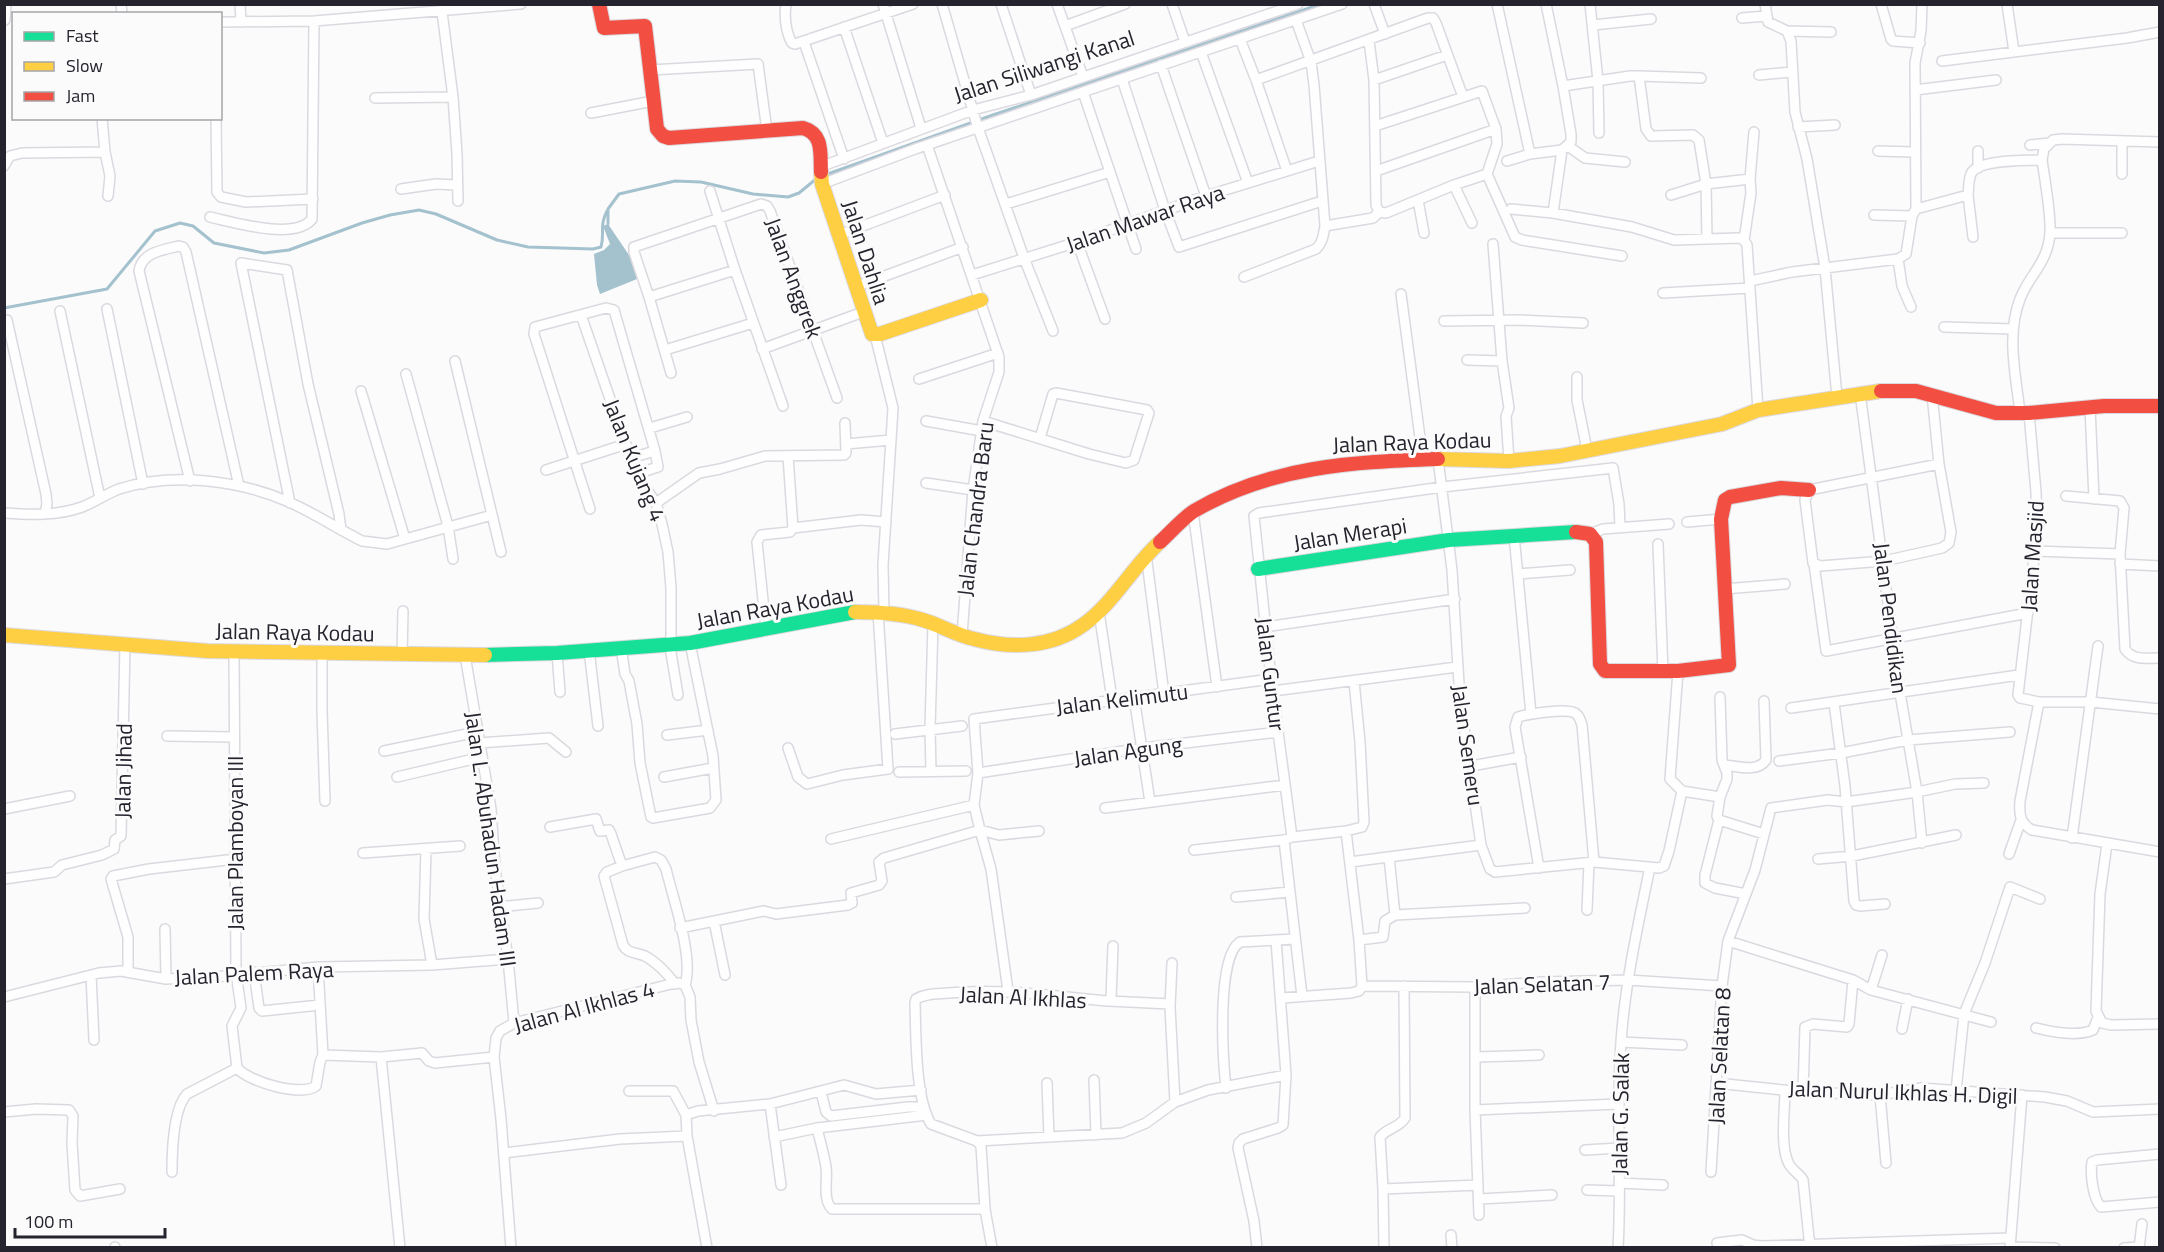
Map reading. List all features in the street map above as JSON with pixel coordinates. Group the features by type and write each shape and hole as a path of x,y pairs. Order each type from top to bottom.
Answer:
{"street":[{"path":"5,20 6,4"},
{"path":"240,4 241,22"},
{"path":"381,4 381,16"},
{"path":"222,22 314,21 521,4"},
{"path":"599,4 604,28 644,25 657,129 663,136 669,138 767,131 758,64 650,70"},
{"path":"786,4 785,15 790,40 795,44 844,27 884,9 914,4"},
{"path":"942,4 978,127 1024,258 1053,331"},
{"path":"1001,4 1031,95"},
{"path":"1057,4 1083,77"},
{"path":"1065,26 1125,4"},
{"path":"1172,4 1185,42"},
{"name":"Jalan Siliwangi Kanal","path":"821,176 844,159 921,128 1031,95 1276,8 1298,4"},
{"path":"821,176 927,145 1342,4"},
{"path":"1374,4 1385,34"},
{"path":"1497,4 1530,154"},
{"path":"1546,4 1571,134 1571,142 1565,148 1553,213"},
{"path":"1590,4 1598,81 1599,133"},
{"path":"1765,4 1768,22 1787,31 1830,32"},
{"path":"1881,4 1890,39 1920,43"},
{"path":"1663,293 1750,284 1826,268 1898,259 1906,254 1914,212 1915,63 1920,43 1922,4"},
{"path":"2007,4 2014,52"},
{"path":"884,9 921,128"},
{"path":"442,12 453,97 458,201"},
{"path":"1742,18 1766,16"},
{"path":"1256,80 1432,18 1463,97"},
{"path":"1593,25 1651,19"},
{"path":"1244,277 1316,249 1322,243 1325,226 1314,85 1311,62 1296,20"},
{"path":"210,217 270,230 302,226 312,219 314,21"},
{"path":"844,27 883,144"},
{"path":"1787,31 1791,41 1798,127 1807,159 1826,268 1837,397"},
{"path":"1942,61 2160,32"},
{"path":"1240,39 1287,171"},
{"path":"1369,40 1374,80 1376,205 1379,212"},
{"path":"804,42 844,159"},
{"path":"1201,52 1248,183"},
{"path":"1374,80 1447,55"},
{"path":"1161,65 1206,196"},
{"path":"1759,75 1792,72"},
{"path":"1563,86 1630,76 1701,78"},
{"path":"1639,76 1646,129 1651,136 1693,135 1699,140 1706,184 1707,239"},
{"path":"1122,79 1177,244 1183,247 1322,201"},
{"path":"1915,90 1996,80"},
{"path":"1375,126 1482,91 1496,129 1497,144 1487,174 1515,237 1622,256"},
{"path":"1083,93 1136,249"},
{"path":"375,98 453,97"},
{"path":"591,113 653,101"},
{"path":"102,120 110,176 108,196"},
{"path":"216,120 217,192 221,197 246,202 313,199"},
{"path":"1798,127 1835,125"},
{"path":"1376,171 1496,129"},
{"name":"Jalan Dahlia","path":"767,131 811,130 819,140 821,176 863,312 873,335"},
{"path":"1754,132 1751,193 1744,240 1747,245 1758,410"},
{"path":"2122,233 2050,233 2042,160 2044,149 2053,140 2062,139 2160,142"},
{"path":"2122,141 2122,174"},
{"path":"2030,145 2050,143"},
{"name":"Jalan Chandra Baru","path":"927,145 998,353 999,372 983,426 973,490 962,635"},
{"path":"1507,161 1530,154 1565,148 1585,158 1625,162"},
{"path":"1878,151 1914,152"},
{"path":"1978,151 1978,168"},
{"path":"4,166 10,156 22,153 105,153"},
{"path":"1973,237 1968,195 1970,176 1974,170 1990,163 2042,160"},
{"name":"Jalan Mawar Raya","path":"972,275 1077,242 1206,196 1319,161"},
{"path":"1006,204 1110,171"},
{"path":"1379,212 1386,213 1487,174"},
{"path":"1671,195 1706,184 1750,178"},
{"path":"401,189 436,184 457,186"},
{"path":"1454,185 1472,223"},
{"path":"710,191 783,406"},
{"path":"839,235 945,195"},
{"path":"1874,215 1914,212 1968,195"},
{"path":"1418,200 1424,233"},
{"name":"Jalan Anggrek","path":"718,218 761,204 767,206 837,398"},
{"path":"1511,209 1553,213 1632,227 1674,240 1739,238 1744,240"},
{"path":"1325,226 1373,218 1379,212"},
{"path":"671,373 634,248 718,218"},
{"name":"Jalan Masjid","path":"2039,702 2020,698 2018,695 2035,551 2036,492 2013,343 2013,329 2020,299 2041,266 2050,233"},
{"path":"1077,242 1105,319"},
{"path":"1493,244 1502,361 1509,408 1506,416 1509,461"},
{"path":"190,481 139,271 144,260 152,254 179,246 183,247 186,252 239,486"},
{"path":"855,287 963,247"},
{"path":"1898,259 1902,286 1911,307"},
{"path":"290,503 242,263 287,271 308,384 341,530"},
{"path":"649,297 735,270"},
{"path":"1401,294 1423,459"},
{"path":"788,748 798,777 807,784 843,775 888,769 881,612 892,403 873,335 981,300"},
{"path":"590,509 535,327 606,308 614,310 650,428 658,466 636,474"},
{"path":"107,309 142,484"},
{"path":"60,310 100,498"},
{"path":"762,349 863,312"},
{"name":"Jalan Kujang 4","path":"581,315 636,474 656,503 668,552 671,588 670,644 678,695"},
{"path":"7,320 46,494 45,514"},
{"path":"1444,321 1583,323"},
{"path":"665,350 753,323"},
{"path":"1944,327 2013,329"},
{"path":"919,379 998,353"},
{"path":"1467,360 1502,361"},
{"path":"455,362 501,552"},
{"path":"406,374 448,526 453,560"},
{"path":"1577,377 1577,400 1587,450"},
{"name":"Jalan Raya Kodau","path":"4,635 234,652 465,656 557,653 690,643 850,612 881,612 908,615 962,635 1012,646 1035,645 1066,635 1099,612 1146,554 1193,513 1244,488 1296,471 1356,462 1423,459 1509,461 1560,456 1722,424 1758,410 1860,393 1900,390 1932,394 1996,413 2090,407 2160,406"},
{"path":"361,391 405,539"},
{"path":"926,421 983,426 1040,438 1089,454 1130,462 1134,460 1150,416 1147,410 1056,393 1053,394 1040,438"},
{"name":"Jalan Pendidikan","path":"1860,393 1900,693 1917,792 1922,843"},
{"path":"1814,564 1820,566 1884,561 1942,548 1949,543 1951,532 1939,464 1932,394"},
{"path":"2090,407 2094,499"},
{"path":"650,428 687,417"},
{"path":"656,503 699,473 765,456 841,456 846,453 845,423"},
{"path":"846,444 891,440"},
{"path":"546,470 626,444"},
{"path":"631,458 655,451"},
{"path":"788,456 793,528"},
{"name":"Jalan Semeru","path":"1438,459 1455,599 1457,667 1481,845 1486,862 1495,872 1592,863 1650,867"},
{"path":"1669,524 1603,529 1590,534 1596,542 1601,668 1610,672 1663,672 1729,665 1721,519 1725,500 1730,497 1783,488 1801,487 1809,490 1939,464"},
{"path":"1442,487 1613,468 1620,527"},
{"path":"4,521 5,512 45,514 83,507 118,490 142,484 190,481 239,486 290,503 362,541 374,544 387,544 492,515"},
{"path":"926,483 973,490"},
{"name":"Jalan Guntur","path":"1302,996 1290,892 1285,785 1258,569 1254,516 1259,513 1442,487"},
{"path":"1809,490 1805,500 1826,651 2028,613"},
{"path":"2066,496 2120,501 2123,504 2120,559 2125,649 2129,655 2137,658 2160,658"},
{"path":"1193,513 1217,687"},
{"path":"1687,522 1721,519"},
{"path":"766,629 757,542 759,537 766,533 788,532 793,528 861,520 886,522"},
{"name":"Jalan Merapi","path":"1258,569 1449,540 1573,531 1590,534"},
{"path":"1514,535 1531,714"},
{"path":"1658,544 1663,672"},
{"path":"2035,551 2120,559 2160,566"},
{"path":"1146,554 1164,694"},
{"path":"1518,574 1570,570"},
{"path":"1724,589 1785,584"},
{"path":"1265,627 1455,599"},
{"path":"402,655 403,611"},
{"path":"1099,612 1112,699"},
{"path":"931,771 933,624"},
{"path":"621,647 637,724 642,773 651,817 712,806 716,800 708,730 690,643"},
{"name":"Jalan Jihad","path":"4,879 54,872 62,865 102,855 115,847 116,840 121,836 125,645"},
{"path":"2072,838 2098,646"},
{"path":"589,650 598,726"},
{"name":"Jalan Plamboyan III","path":"234,652 236,973 241,1008 232,1026 237,1068"},
{"path":"322,653 326,801"},
{"path":"557,653 560,692"},
{"name":"Jalan L. Abuhadun Hadam III","path":"465,656 491,809 499,907 508,959 514,1023"},
{"path":"1273,691 1457,667"},
{"path":"1678,671 1670,779 1682,791 1720,797"},
{"path":"1791,708 2019,675"},
{"name":"Jalan Kelimutu","path":"978,773 974,719 1271,679"},
{"path":"1194,850 1362,827 1364,822 1360,742 1354,681"},
{"path":"1134,697 1150,802"},
{"path":"1720,697 1721,749 1727,780 1720,797 1719,820 1705,883 1715,888 1746,894"},
{"path":"1724,765 1757,768 1762,766 1766,760 1764,701"},
{"path":"2009,855 2021,820 2020,801 2039,702 2091,702 2160,710"},
{"path":"1834,703 1852,856 1854,901 1856,905 1885,904"},
{"path":"1539,868 1516,720 1518,717 1531,714 1573,711 1579,715 1582,725 1592,863 1587,910"},
{"path":"895,734 930,728 962,726"},
{"path":"667,735 708,730"},
{"path":"384,751 477,732"},
{"name":"Jalan Agung","path":"978,773 1143,748 1278,732"},
{"path":"1779,761 1841,753 1908,740 2010,732"},
{"path":"166,736 234,737"},
{"path":"479,743 549,738 566,752"},
{"path":"397,777 482,757"},
{"path":"1471,766 1521,757"},
{"path":"664,777 713,768"},
{"path":"899,772 966,771"},
{"path":"978,773 974,806 991,869 1008,991"},
{"path":"1846,802 1955,784 1984,783"},
{"path":"1105,808 1285,785"},
{"path":"1650,867 1659,868 1667,861 1682,791"},
{"path":"4,809 70,796"},
{"name":"Jalan Selatan 8","path":"1711,1172 1722,986 1728,941 1755,870 1771,808 1828,800 1846,802"},
{"path":"831,840 974,806"},
{"path":"550,826 596,819 600,831 609,830 622,866"},
{"path":"1719,820 1764,834"},
{"path":"2021,820 2032,830 2160,852"},
{"path":"680,928 764,911 776,914 848,905 852,903 851,893 879,885 882,881 879,862 884,858 980,830 999,835 1039,831"},
{"path":"1346,831 1362,986"},
{"path":"1818,859 1852,856 1956,835"},
{"path":"2107,844 2100,894 2096,1011 2102,1023 2111,1025 2160,1024"},
{"path":"1350,862 1481,845"},
{"path":"363,853 460,846"},
{"path":"426,849 424,919 432,965"},
{"path":"675,984 667,973 646,957 626,950 623,945 604,876 608,872 655,857 661,860 666,869 687,960 688,977 685,985"},
{"path":"1389,857 1395,915"},
{"path":"128,972 128,937 111,879 113,876 149,869 236,860"},
{"name":"Jalan G. Salak","path":"1618,1248 1618,1104 1621,1042 1628,980 1650,867"},
{"path":"1956,1090 1964,1014 1985,963 2010,887 2040,899"},
{"path":"1236,897 1290,892"},
{"path":"499,907 538,903"},
{"path":"1359,940 1383,937 1385,921 1395,915 1525,908"},
{"path":"714,921 725,975"},
{"path":"165,929 166,979"},
{"path":"1226,1088 1223,994 1226,970 1236,945 1240,942 1295,939"},
{"path":"1257,1248 1254,1221 1238,1148 1239,1143 1250,1135 1283,1125 1286,1075 1276,940"},
{"path":"1728,941 1853,980 1871,990 1991,1022"},
{"name":"Jalan Al Ikhlas","path":"926,1111 921,1090 917,1050 916,999 929,995 976,990 1109,1001 1113,946"},
{"path":"1871,990 1882,955"},
{"name":"Jalan Palem Raya","path":"4,997 91,975 128,972 166,979 215,977 236,973 318,967 432,965 508,959"},
{"path":"1172,963 1170,1004 1175,1102"},
{"path":"171,1172 172,1148 181,1100 187,1094 237,1068 247,1077 266,1083 298,1089 310,1089 316,1086 323,1055 318,967"},
{"path":"254,972 259,1008 262,1011 320,1005"},
{"path":"91,975 94,1040"},
{"name":"Jalan Selatan 7","path":"1281,998 1356,992 1362,986 1476,987 1540,982 1628,980 1722,986"},
{"path":"1803,1092 1805,1027 1813,1024 1847,1027 1850,1024 1853,980"},
{"name":"Jalan Al Ikhlas 4","path":"511,1248 494,1057 496,1038 500,1031 514,1023 675,984 685,985 690,996 691,1020 699,1062 714,1110"},
{"path":"1384,1248 1380,1137 1388,1129 1402,1123 1405,1118 1404,986"},
{"path":"1476,987 1475,1110 1479,1215"},
{"path":"1902,1029 1908,999"},
{"path":"1109,1001 1170,1004"},
{"path":"2036,1028 2082,1034 2092,1029 2098,1017"},
{"path":"1621,1042 1682,1045"},
{"path":"323,1055 381,1057 422,1053 429,1061 435,1063 494,1057"},
{"path":"1476,1057 1539,1055"},
{"path":"381,1057 400,1248"},
{"path":"926,1111 931,1124 977,1141 1122,1133 1133,1130 1175,1102 1208,1090 1286,1075"},
{"path":"1094,1080 1096,1135"},
{"path":"1047,1083 1050,1137"},
{"name":"Jalan Nurul Ikhlas H. Digil","path":"1716,1083 1803,1092 1880,1095 1921,1088 2022,1095 2060,1099 2093,1112 2160,1108"},
{"path":"686,1115 698,1111 770,1104 844,1085 876,1094 921,1090"},
{"path":"629,1091 669,1089 686,1115 687,1136 707,1248"},
{"path":"1785,1090 1785,1153 1791,1167 1803,1180 1809,1246"},
{"path":"821,1092 826,1112 831,1116 908,1107 926,1111"},
{"path":"1880,1095 1886,1163"},
{"path":"2010,1244 2022,1095"},
{"path":"770,1104 781,1185"},
{"path":"1475,1110 1618,1104"},
{"path":"4,1112 36,1109 69,1110 73,1116 72,1143 77,1194 80,1196 120,1190"},
{"path":"774,1137 818,1133 926,1111"},
{"path":"818,1133 826,1168 827,1196 831,1209 985,1209"},
{"path":"504,1153 620,1139 687,1136"},
{"path":"977,1141 983,1152 985,1209 992,1248"},
{"path":"1585,1150 1619,1148"},
{"path":"2160,1154 2097,1160 2092,1162 2091,1168 2096,1202 2101,1207 2160,1202"},
{"path":"1383,1189 1478,1185"},
{"path":"1587,1190 1663,1185"},
{"path":"1479,1199 1552,1195"},
{"path":"2124,1248 2139,1247 2142,1224"},
{"path":"1451,1235 1452,1248"},
{"path":"1717,1244 1742,1240 1753,1246 2010,1244 2055,1248"}],"water":[{"path":"608,224 633,261 637,279 600,294 594,254 604,250 610,244 603,226"}],"waterway":[{"path":"825,175 993,115 1321,4"},
{"path":"608,224 608,209 619,194 675,181 701,182 753,194 788,197 799,193 816,179"},
{"path":"4,308 107,289 155,231 180,223 193,226 214,243 264,253 289,250 362,223 419,210 436,214 497,240 528,247 593,249 601,247 603,221 607,211"}],"traffic: fast":[{"path":"1258,569 1449,540 1576,532"},
{"path":"485,655 557,653 690,643 855,612"}],"traffic: slow":[{"path":"821,172 822,184 872,334 880,334 981,300"},
{"path":"1438,459 1509,461 1560,456 1722,424 1758,410 1881,391"},
{"path":"855,612 889,613 915,618 967,637 988,642 1016,645 1044,642 1071,633 1094,616 1160,542"},
{"path":"4,635 208,651 485,655"}],"traffic: jam":[{"path":"599,4 604,28 645,26 657,129 663,136 669,138 803,128 810,131 818,140 821,172"},
{"path":"1881,391 1916,391 1996,413 2029,413 2104,406 2160,406"},
{"path":"1160,542 1194,511 1253,484 1313,469 1374,462 1438,459"},
{"path":"1576,532 1590,534 1596,542 1600,664 1605,671 1678,671 1729,665 1721,519 1725,500 1730,497 1781,488 1809,490"}]}
